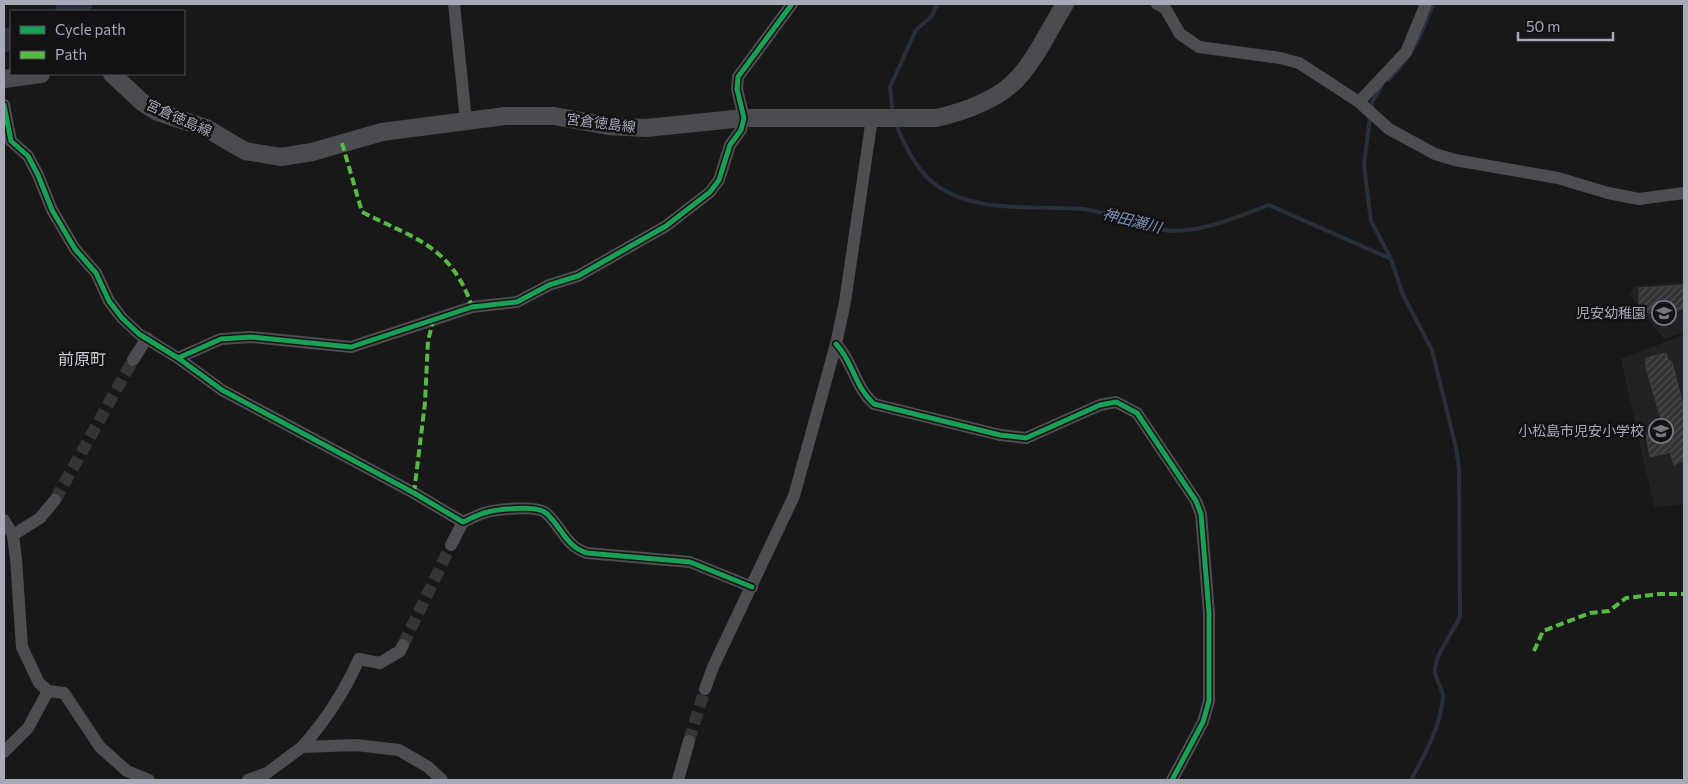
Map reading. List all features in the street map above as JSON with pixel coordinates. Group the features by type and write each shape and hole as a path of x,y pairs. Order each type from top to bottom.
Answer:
{"main road":[{"name":"宮倉徳島線","path":"113,75 142,102 158,112 206,128 245,151 262,156 281,157 312,152 382,132 529,115 554,116 608,126 646,128 744,118 936,118 962,112 996,96 1014,83 1065,4"},
{"path":"4,79 33,75"}],"street":[{"path":"454,4 466,121"},
{"path":"178,358 222,338 251,337 351,347 472,307 517,302 549,285 578,276 666,226 710,192 718,180 730,145 741,130 744,118 737,89 738,77 792,4"},
{"path":"1156,4 1164,8 1180,34 1199,47 1280,58 1299,63 1359,102 1389,129 1435,154 1455,160 1558,178 1608,193 1639,199 1684,193"},
{"path":"1359,102 1406,52 1426,4"},
{"path":"4,105 11,141 28,156 52,210 75,249 96,273 109,301 122,318 139,334 178,358 222,390 414,493 463,522"},
{"path":"706,689 713,667 794,496 836,344 845,302 872,118"},
{"path":"133,360 147,338"},
{"path":"836,344 844,352 862,394 874,404 1000,435 1026,438 1100,404 1116,402 1137,413 1196,501 1201,514 1209,612 1209,701 1203,722 1172,780"},
{"path":"12,535 40,518 55,500"},
{"path":"451,545 463,522 485,513 538,509 546,514 566,540 576,549 587,553 690,562 752,587"},
{"path":"4,520 12,535 18,573 22,648 39,683 48,691 64,693 100,747 127,771 149,780"},
{"path":"248,780 267,773 302,747 325,721 348,683 359,659 380,663 400,651 403,645"},
{"path":"4,752 28,728 48,691"},
{"path":"678,780 689,740"},
{"path":"302,747 356,745 400,750 428,768 442,780"}],"shaded area":[{"name":"児安幼稚園","path":"1684,282 1684,332 1664,339 1630,295 1634,286"},
{"name":"小松島市児安小学校","path":"1684,335 1684,504 1654,507 1621,359"}],"building":[{"path":"1684,285 1684,309 1648,313 1639,303 1639,288"},
{"path":"1666,353 1668,360 1672,362 1684,409 1684,460 1674,465 1670,452 1650,457 1646,435 1665,432 1646,368 1646,358"}],"waterway":[{"path":"68,10 81,4"},
{"name":"神田瀬川","path":"892,107 890,87 916,30 932,16 937,4"},
{"path":"1388,80 1404,62 1415,45 1433,4"},
{"path":"4,41 10,38"},
{"path":"1371,110 1372,102 1381,87"},
{"path":"1370,117 1364,165 1371,221 1391,259 1403,295 1432,350 1456,448 1459,468 1460,616 1442,648 1435,668 1443,694 1439,719 1411,780"},
{"name":"神田瀬川","path":"895,123 910,154 931,181 947,192 983,204 1092,210 1153,228 1176,231 1217,224 1269,205 1391,259"}],"tunnel":[{"path":"55,500 133,360"},
{"path":"403,645 451,545"},
{"path":"689,741 705,689"}],"marked path":[{"path":"342,143 362,212 414,237 442,257 454,270 464,286 472,307"},
{"path":"414,493 425,403 428,341 433,321"},
{"path":"1534,651 1543,631 1590,613 1609,611 1626,598 1660,594 1684,594"}],"cycle path":[{"path":"178,358 221,339 251,337 351,347 472,307 517,302 549,285 578,276 666,226 710,192 719,180 730,145 741,130 744,118 737,89 738,77 792,4"},
{"path":"4,105 11,141 28,156 52,210 75,249 96,273 109,301 122,318 139,334 178,358 222,390 414,493 463,522 481,514 498,510 534,509 546,513 574,546 587,553 690,562 752,587"},
{"path":"836,344 847,359 862,390 874,404 1000,435 1026,438 1100,405 1116,402 1137,413 1196,501 1201,514 1209,613 1209,701 1203,722 1172,780"}],"place":[{"name":"児安幼稚園","path":"1664,313"},
{"name":"小松島市児安小学校","path":"1661,431"}],"district":[{"name":"前原町","path":"82,359"}]}
